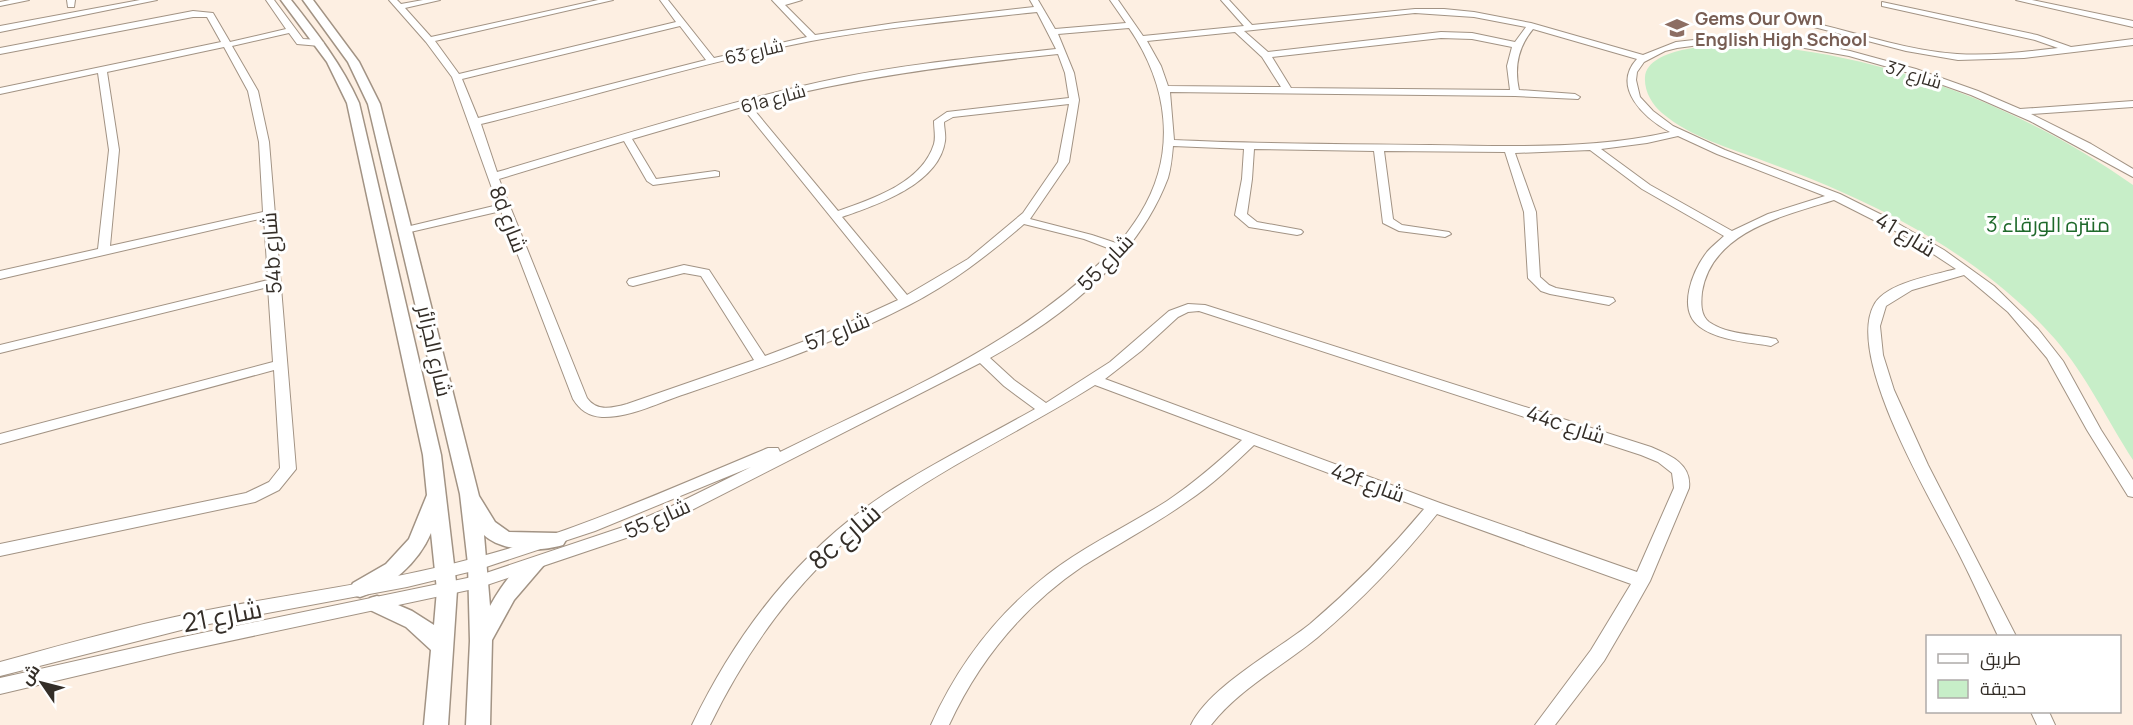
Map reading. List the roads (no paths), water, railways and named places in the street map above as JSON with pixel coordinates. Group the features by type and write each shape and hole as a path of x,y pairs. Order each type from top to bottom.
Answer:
{"main road":[{"name":"شارع الجزائر","path":"286,0 320,43 342,78 358,122 432,455 447,581 436,725"},
{"name":"شارع الجزائر","path":"308,0 353,62 374,104 469,494 478,573 481,641 478,725"},
{"path":"469,494 486,525 497,535 526,542 556,540"},
{"path":"360,589 386,574 407,556 418,540 425,513 436,496"},
{"path":"481,641 497,608 520,578 534,565"},
{"path":"377,604 411,619 428,632 442,648"}],"street":[{"path":"0,4 25,0"},
{"path":"0,28 54,17 74,22 89,10 130,0"},
{"path":"54,17 71,2 89,10 153,0"},
{"path":"270,0 302,42 320,43"},
{"path":"396,4 436,0"},
{"path":"429,40 609,0"},
{"path":"664,0 711,61"},
{"path":"777,2 798,0"},
{"name":"شارع 55","path":"447,581 478,573 534,565 657,520 856,419 977,361 1024,332 1069,299 1107,265 1124,246 1155,195 1166,165 1169,116 1165,89 1156,65 1114,0"},
{"path":"1225,0 1251,29"},
{"path":"2020,0 2133,24"},
{"path":"777,2 813,38"},
{"path":"1428,10 1448,2"},
{"name":"8d شارع","path":"396,4 429,40 457,77 504,207 583,406 592,411 604,413 632,407"},
{"path":"1885,4 2037,38 2071,50"},
{"name":"شارع 63","path":"475,122 711,61 813,38 1037,5"},
{"name":"شارع 57","path":"632,407 839,332 906,302 973,263 1024,221 1059,170 1072,133 1074,100 1070,75 1061,51 1037,5"},
{"path":"1142,41 1428,10 1471,13 1531,26 1644,58"},
{"name":"54b شارع","path":"0,51 75,33 182,16 210,15 247,79 257,104 264,142 288,469 274,486 256,496 0,550"},
{"path":"457,77 682,23"},
{"path":"1051,32 1131,25"},
{"path":"1515,93 1511,67 1517,45 1531,26"},
{"path":"1818,27 1931,53 1960,57 2031,55 2133,42"},
{"path":"0,91 292,30"},
{"path":"1239,31 1266,55 1288,92"},
{"path":"1266,55 1441,35 1472,36 1517,45"},
{"name":"شارع 37","path":"1644,58 1668,47 1713,40 1758,40 1805,45 1848,54 1912,72 2020,112 2079,141 2133,174"},
{"name":"61a شارع","path":"493,177 745,105 870,75 1061,51"},
{"name":"شارع 41","path":"1644,58 1632,76 1632,90 1653,116 1678,133 1836,196 1903,231 1964,271 2016,314 2054,358 2097,436 2133,492"},
{"path":"102,70 114,150 104,251"},
{"path":"1165,89 1515,93 1575,97"},
{"path":"834,216 889,195 917,177 934,157 940,137 939,121 943,117 958,113 1074,100"},
{"path":"745,105 906,302"},
{"path":"2020,112 2132,105"},
{"path":"1169,145 1593,148 1636,143 1678,133"},
{"path":"627,138 652,181 657,183 715,174"},
{"path":"1249,146 1247,179 1241,215 1253,225 1297,232"},
{"path":"1379,147 1387,221 1400,228 1445,234"},
{"path":"1593,148 1626,174 1667,201 1732,236"},
{"path":"1509,149 1530,212 1534,279 1545,288 1554,291 1609,301"},
{"path":"1771,342 1718,331 1708,327 1697,317 1695,293 1700,271 1708,258 1732,236 1756,223 1836,196"},
{"path":"406,230 504,207"},
{"path":"0,275 268,214"},
{"path":"1024,221 1124,246"},
{"path":"633,282 684,269 705,273 761,361"},
{"path":"1964,271 1908,287 1891,295 1880,305 1874,318 1874,332 1883,379 1896,415 1988,594 2007,635"},
{"path":"0,349 273,282"},
{"name":"44c شارع","path":"1170,318 1187,309 1209,309 1660,456 1671,463 1679,472 1682,481 1642,581 1598,657 1544,725"},
{"name":"8c شارع","path":"702,725 739,654 766,615 799,576 828,547 897,493 1095,380 1170,318"},
{"path":"977,361 1046,410"},
{"path":"0,439 281,364"},
{"name":"42f شارع","path":"1095,380 1434,507 1642,581"},
{"name":"شارع 55","path":"478,573 856,419"},
{"path":"940,725 952,696 980,651 1006,620 1040,589 1077,563 1184,497 1252,439"},
{"path":"1200,725 1213,706 1301,641 1373,578 1434,507"},
{"name":"شارع 21","path":"0,669 192,620 360,589 447,581"},
{"name":"شارع 21","path":"0,686 177,645 377,604 447,581"},
{"path":"0,675 43,663 57,654"},
{"path":"0,696 24,680"}],"place":[{"name":"Gems Our Own English High School","path":"1677,28"}],"park label":[{"name":"منتزه الورقاء 3","path":"2048,224"}]}
